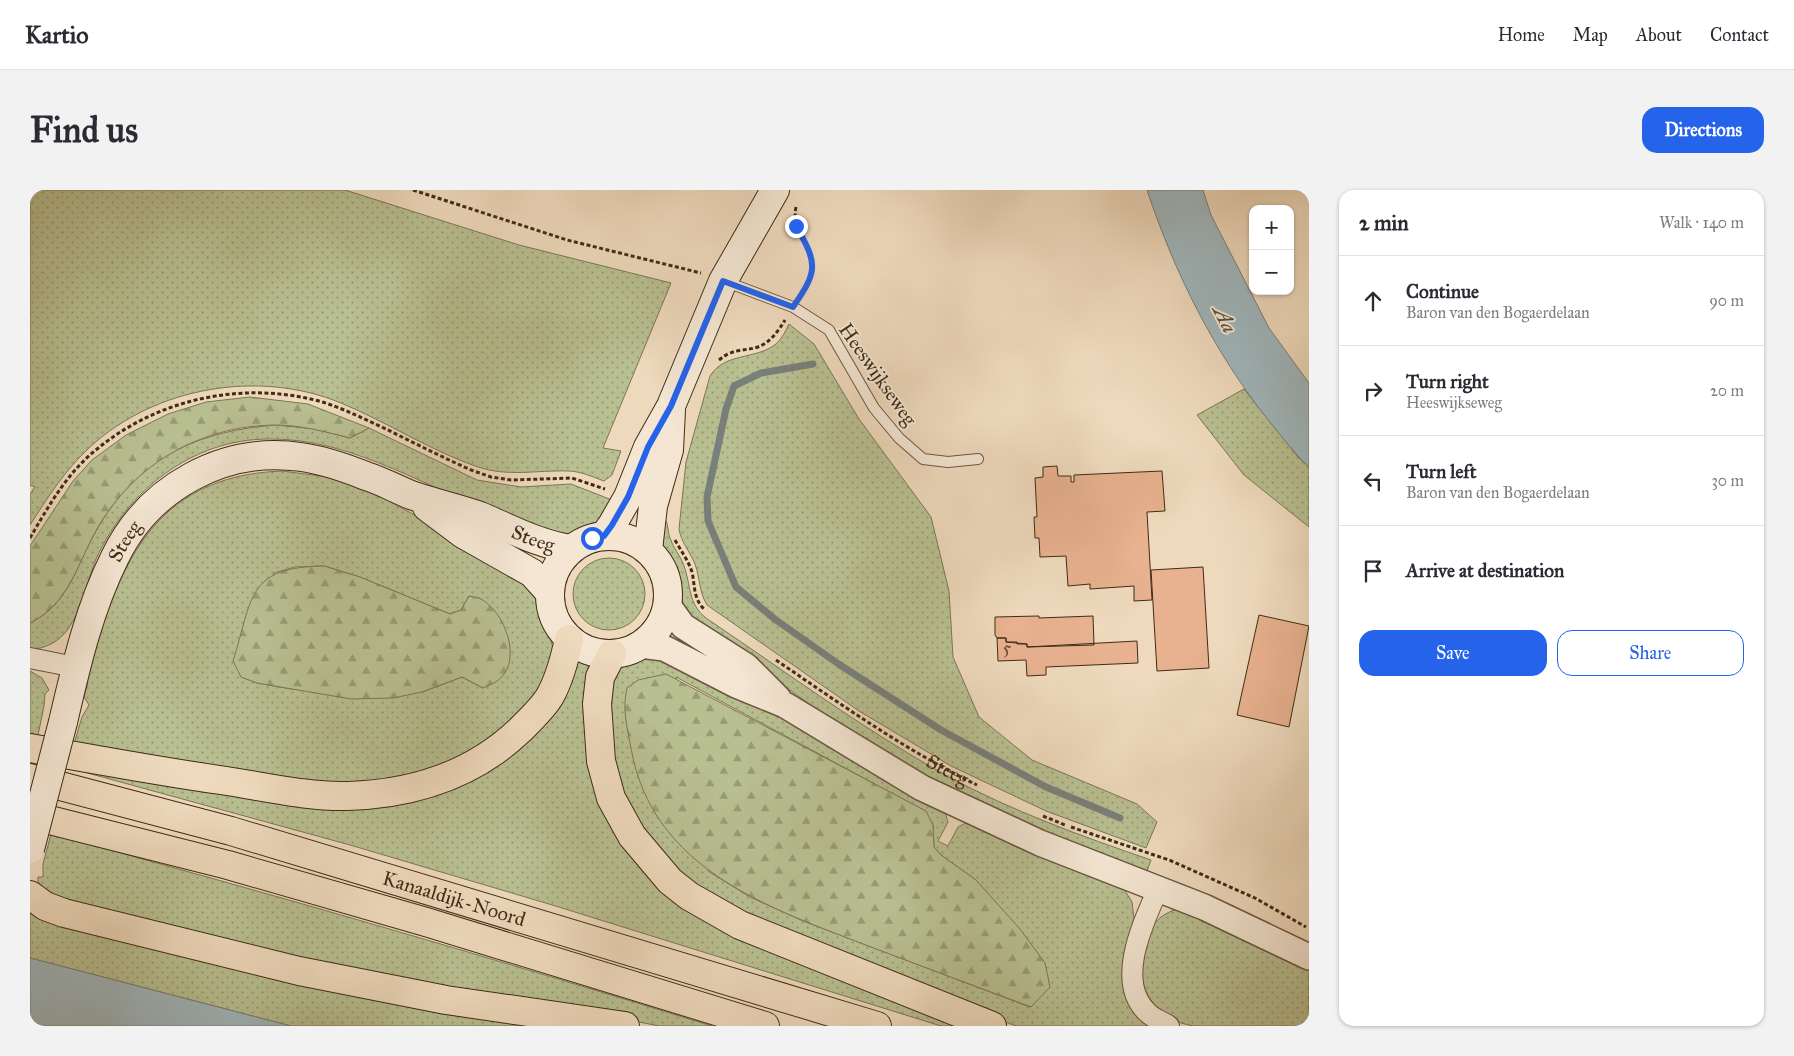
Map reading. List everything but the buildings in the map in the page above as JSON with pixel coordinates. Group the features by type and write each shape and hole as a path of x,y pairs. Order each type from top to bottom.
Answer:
{"highway":[{"path":"30,748 137,768 312,793 347,796 409,789 446,779 480,762 506,744 528,723 549,697 563,666 569,638"},
{"path":"612,654 600,677 597,704 601,761 611,798 632,836 670,881 689,896 740,925 992,1026"},
{"name":"Kanaaldijk-Noord","path":"30,778 231,831 877,1026"},
{"name":"Kanaaldijk-Noord","path":"30,815 247,871 435,925 765,1026"},
{"path":"30,895 45,906 64,913 298,971 446,1000 625,1026"}],"main road":[{"path":"604,536 628,497 648,447 671,406 712,277 786,195"},
{"path":"648,550 653,506 669,450 671,406"},
{"name":"Steeg","path":"30,848 63,722 75,667 95,602 115,555 147,510 164,494 196,473 225,462 260,456 301,457 366,476 412,495 478,516 549,546 571,549"},
{"name":"Steeg","path":"412,495 464,534 532,572 550,593"},
{"path":"604,536 627,538 648,550 658,561 665,575 668,589 667,604 658,628 640,645 612,654 596,652 582,647 569,638 554,618 550,593 556,568 571,549 581,542 604,536"}],"street":[{"name":"Steeg","path":"667,604 683,626 746,666 785,705"},
{"name":"Steeg","path":"640,645 664,648 736,685 785,705 922,788 1040,843 1159,887 1309,957"},
{"path":"30,658 75,667"},
{"path":"1159,887 1136,939 1133,980 1138,997 1149,1014 1169,1026"}],"lane":[{"name":"Heeswijkseweg","path":"712,277 793,307 828,330 874,408 898,438 923,459 948,462 978,460"}],"path":[{"path":"413,190 567,240 712,277"},
{"path":"716,363 721,358 734,353 755,350 768,343 778,332 811,277 813,256 796,226 795,213 786,195"},
{"path":"674,535 692,573 694,592 701,606 708,613"},
{"name":"Steeg","path":"770,656 862,720 944,769 984,788"},
{"path":"1034,812 1169,860 1255,898 1309,929"}],"green space":[{"path":"30,190 345,190 519,245 671,283 603,448 621,451 612,475 604,481 573,471 501,472 489,470 443,453 341,403 309,393 276,387 243,386 209,390 176,398 145,410 116,426 90,447 65,474 30,525 30,494 35,487 30,485"},
{"path":"789,324 814,344 859,419 931,517 949,591 953,657 979,717 1032,760 1137,804 1157,822 1146,848 1046,811 951,766 859,711 707,605 702,595 695,564 679,529 686,462 710,376 716,368 724,363 768,349 776,344"},
{"path":"1244,389 1298,457 1309,467 1309,527 1244,475 1197,415"},
{"path":"250,397 308,404 369,428 350,438 294,426 247,427 195,441 172,453 130,485 112,506 97,529 71,582 63,594 43,615 30,623 30,546 73,481 92,460 126,435 168,414 206,402"},
{"path":"276,425 315,429 350,438 369,428 477,480 521,487 571,484 617,502 598,521 583,531 575,534 557,535 481,508 393,468 332,447 301,441 269,439 241,441 214,448 189,459 165,474 144,491 109,534 96,559 81,604 68,629 52,644 30,650 30,623 51,609 59,600 72,580 104,518 122,493 142,474 164,457 188,445 215,435"},
{"path":"282,471 329,477 380,496 511,568 537,594 554,651 550,673 513,725 436,772 348,786 73,747 82,717 89,705 84,697 88,682 85,681 97,641 111,602 127,568 146,537 169,511 199,490 236,477","holes":["324,566 360,577 450,614 461,610 469,596 483,688 462,677 422,692 291,689 257,683 242,677 274,573 295,567"]},
{"path":"663,517 667,524 671,542 684,566 693,600 700,613 706,618 855,720 947,776 996,801 1047,822 1151,860 1147,871 1045,835 916,772 815,708 694,622 682,606 676,574 661,541"},
{"path":"602,558 616,558 635,568 645,587 645,601 635,620 616,630 602,630 583,620 573,601 573,587 583,568"},
{"path":"324,566 360,577 450,614 461,610 469,596 481,599 490,605 497,615 504,626 508,638 509,662 505,673 497,681 483,688 462,677 422,692 393,698 351,699 257,683 241,677 233,661 250,604 257,590 266,580 280,572"},
{"path":"579,657 595,662 588,723 655,876 974,1026 941,1026 549,904 350,845 33,758 428,793 571,674"},
{"path":"659,658 730,691 806,730 945,812 948,822 938,841 948,846 958,827 966,823 1124,889 1132,902 1134,919 1126,954 1154,1026 1016,1026 834,957 712,901 653,850 616,783 608,692 615,674 635,660","holes":["676,677 925,811 933,825 934,847 941,855 976,880 1030,1007 803,921 750,897 708,871"]},
{"path":"30,671 42,678 49,690 45,694 37,740 30,739"},
{"path":"666,674 926,811 933,825 934,847 941,855 976,880 1020,929 1045,963 1050,987 1031,1007 794,917 756,899 721,879 690,854 663,825 643,790 631,748 626,718 627,688 638,680"},
{"path":"51,834 383,927 712,1026 659,1026 584,1011 398,983 55,899 38,882 38,877 43,877 43,864"},
{"path":"30,909 582,1026 291,1026 30,958"},
{"path":"1174,910 1184,910 1309,969 1309,1026 1194,1026 1181,1023 1160,1010 1146,990 1142,979 1141,967 1147,939 1152,927 1160,918"}],"water":[{"name":"Aa","path":"1147,190 1203,190 1211,215 1249,289 1249,295 1252,295 1269,328 1309,383 1309,467 1269,421 1231,368 1183,282"},
{"path":"30,958 291,1026 30,1026"}],"waterway":[{"path":"813,364 761,373 734,386 726,409 707,497 708,521 736,587 776,620 840,665 941,730 1046,787 1120,818"}],"route":[{"path":"592,538 604,536 628,497 648,447 671,406 723,281 793,307 803,292 811,277 813,256 796,226"}]}
